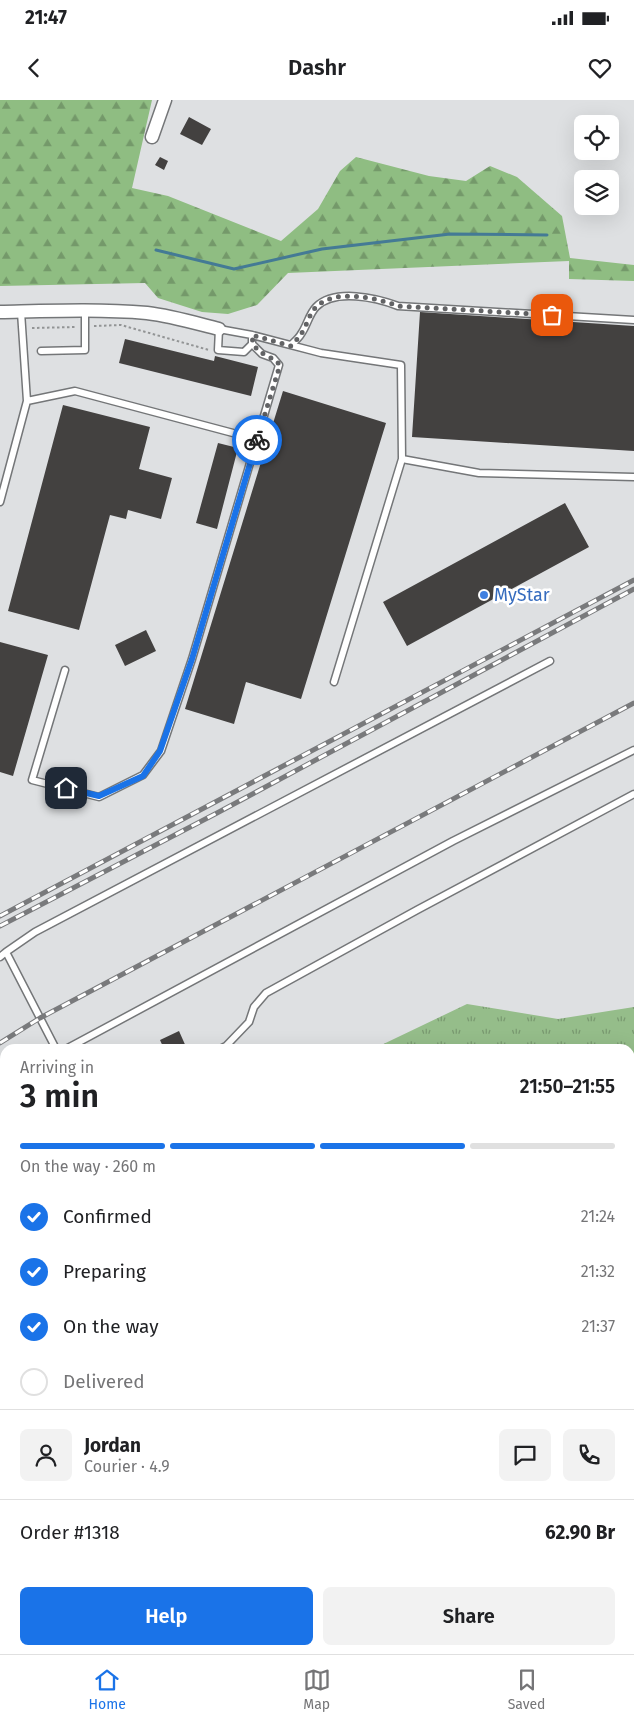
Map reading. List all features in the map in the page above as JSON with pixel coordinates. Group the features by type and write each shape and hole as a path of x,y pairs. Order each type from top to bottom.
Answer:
{"street":[{"path":"152,137 165,100"},
{"path":"0,312 85,310 148,314 171,317 219,329"}],"lane":[{"path":"291,346 302,333 316,307 329,299 344,296 380,299 398,306 634,320"},
{"path":"41,351 85,350 85,310"},
{"path":"0,502 27,401 21,312"},
{"path":"252,344 244,352 218,350 219,329 321,352 401,365 402,459 334,682"},
{"path":"65,670 32,780 99,796 143,776 160,751 192,659 280,365 273,358 262,354 252,344 252,335"},
{"path":"27,401 75,391 233,433"},
{"path":"402,459 479,473 634,477"},
{"path":"0,957 35,932 550,661"},
{"path":"75,1044 453,841 634,750"},
{"path":"228,1044 249,1022 254,1007 266,993 408,914 634,794"},
{"path":"6,952 53,1044"}],"path":[{"path":"22,328 121,326 210,350 218,350"}],"green space":[{"path":"0,100 152,100 132,188 168,196 281,241 318,209 340,171 356,157 429,176 466,181 490,166 517,177 562,216 570,258 634,265 634,281 569,279 569,261 288,273 257,305 228,314 202,312 158,298 145,283 0,286"},
{"path":"467,1004 558,1019 634,1007 634,1044 383,1044"}],"building":[{"path":"189,117 211,129 202,145 180,134"},
{"path":"160,157 168,161 164,170 155,165"},
{"path":"420,312 634,326 634,451 412,437"},
{"path":"125,339 214,361 215,356 258,367 251,396 119,363"},
{"path":"283,391 386,423 301,699 246,682 234,724 185,709"},
{"path":"63,405 150,427 139,469 172,478 161,519 128,510 126,519 110,515 79,630 8,611"},
{"path":"218,443 238,448 217,529 196,523"},
{"path":"565,503 589,547 407,646 383,602"},
{"path":"146,630 156,651 125,666 115,645"},
{"path":"0,642 48,655 13,776 0,772"},
{"path":"179,1031 185,1044 162,1044 160,1040"}],"waterway":[{"path":"156,250 234,269 322,249 450,234 547,235"}],"railway":[{"path":"0,916 634,580"},
{"path":"0,926 217,813 634,589"},
{"path":"0,1043 40,1018 634,703"}],"way so far":[{"path":"257,440 280,365 273,358 262,354 252,344 252,335 291,346 302,333 316,307 329,299 344,296 380,299 398,306 552,315"}],"place":[{"name":"MyStar","path":"484,595"}],"route":[{"path":"66,788 99,796 143,776 160,751 192,659 257,440"}]}
